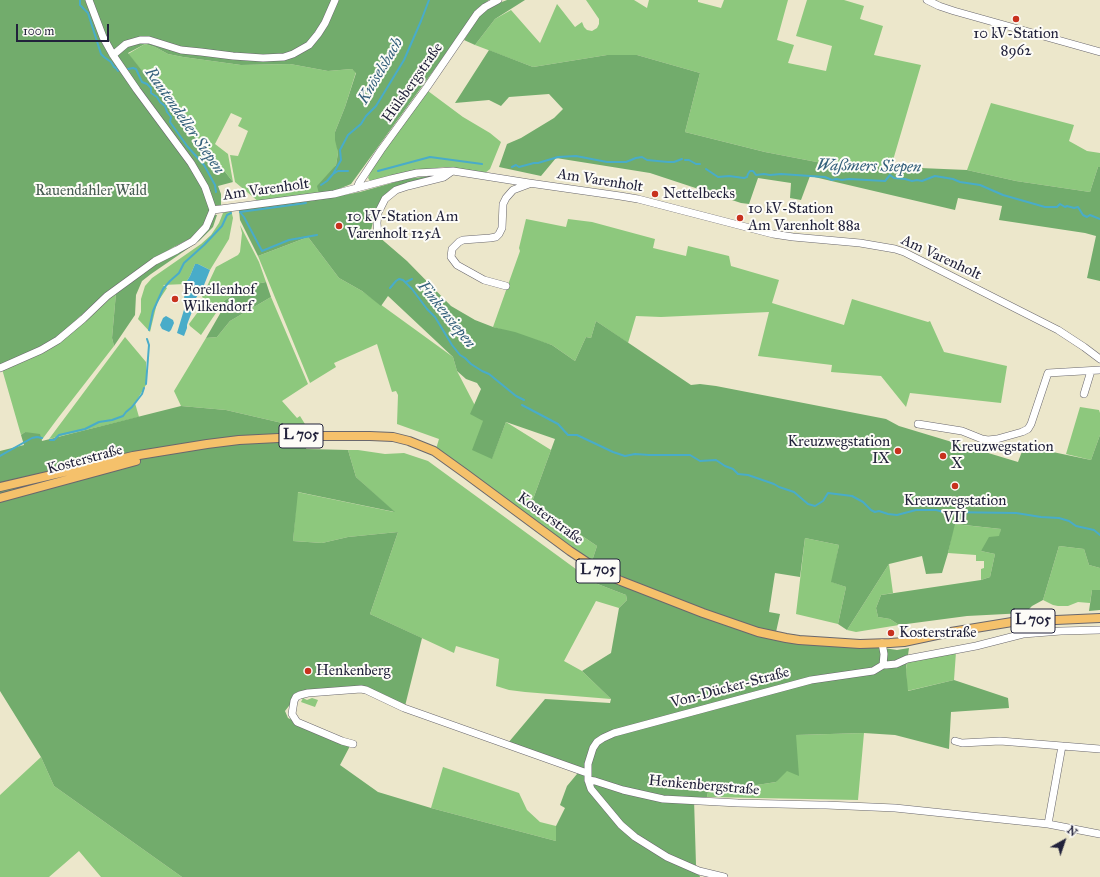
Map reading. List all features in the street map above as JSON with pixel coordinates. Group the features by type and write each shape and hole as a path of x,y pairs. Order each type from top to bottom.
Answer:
{"main road":[{"name":"Kosterstraße","path":"0,487 112,461 207,444 239,440 302,436 393,437 410,441 439,455 594,568 612,578 703,613 758,632 799,640 854,644 882,643 904,642 951,632 1012,622 1100,618"},
{"name":"Kosterstraße","path":"0,498 177,450"}],"street":[{"path":"0,368 41,350 58,340 112,292 155,261 193,241 206,227 213,210 205,187 190,163 113,55 103,37 89,0"},
{"path":"113,55 126,44 140,40 149,40 181,50 233,56 263,58 284,57 309,45 322,29 335,0"},
{"name":"Hülsbergstraße","path":"357,188 381,150 427,87 477,14 485,7 498,0"},
{"path":"927,0 954,11 1100,52"},
{"path":"378,235 378,213 385,199 396,190 444,176 453,171"},
{"name":"Am Varenholt","path":"213,210 334,194 418,173 453,171 638,199 774,234 895,249 921,260 1058,330 1100,359"},
{"path":"506,286 484,280 457,265 451,257 452,249 463,240 496,237 502,228 503,204 506,198 513,190 529,183"},
{"path":"1084,394 1091,370"},
{"path":"918,424 962,431 988,440 1022,432 1028,429 1031,424 1048,373 1100,370"},
{"path":"882,643 884,654 883,664 886,666 896,664 907,659 976,646 1023,634 1100,630"},
{"name":"Von-Dücker-Straße","path":"587,776 588,764 593,748 597,742 614,733 811,680 873,671 883,664"},
{"name":"Henkenbergstraße","path":"353,744 342,741 297,722 292,714 296,697 308,693 362,689 366,690 404,708 587,776 595,781 630,791 669,799 738,803 895,808 1048,824 1100,834"},
{"path":"955,741 962,743 1000,741 1100,750"},
{"path":"1048,824 1062,746"},
{"path":"587,776 591,789 602,804 621,825 635,837 698,874 724,877"}],"green space":[{"name":"Rauendahler Wald","path":"0,0 489,0 477,9 351,184 334,191 319,194 317,186 336,165 338,153 335,132 356,73 352,69 328,71 290,64 241,65 168,54 155,47 145,44 128,53 177,110 189,131 212,155 233,182 218,186 221,194 221,205 211,206 203,225 191,238 154,259 106,293 56,338 39,349 0,365"},
{"path":"507,0 525,0 495,19 475,45 464,40 481,13 489,7"},
{"path":"586,0 634,0 647,8 649,0 698,0 698,2 721,8 724,0 788,0 777,40 794,45 788,63 826,71 832,46 796,36 807,0 844,0 864,6 860,19 883,26 874,55 921,65 891,167 827,164 765,152 685,132 700,73 637,55 607,55 533,67 475,45 495,19 511,10 540,43 557,4 575,27 582,22 587,30 592,31 597,28 599,19"},
{"path":"145,44 155,47 168,54 241,65 290,64 328,71 352,69 356,72 335,132 338,153 336,165 319,194 259,202 235,182 230,155 238,156 248,131 238,126 242,118 231,113 215,144 228,154 233,182 212,155 189,131 177,110 128,54"},
{"path":"489,50 533,67 607,55 637,55 700,73 685,132 765,152 827,164 967,170 1016,181 1090,192 1098,167 1100,167 1100,281 1087,278 1096,236 999,220 1002,206 958,198 955,210 810,176 801,200 790,198 791,183 758,178 749,204 741,203 650,173 556,158 541,176 499,167 507,144 521,138 554,118 563,109 549,94 509,97 501,106 489,100 455,103"},
{"path":"428,91 463,117 490,133 501,142 490,169 485,173 443,167 370,181 368,178 373,165"},
{"path":"991,103 1074,125 1069,141 1087,151 1100,153 1100,167 1098,167 1090,192 1016,181 967,170"},
{"path":"438,175 391,189 381,201 375,214 371,230 407,261 451,306 475,320 493,327 515,332 552,345 575,361 586,337 591,338 596,321 691,385 700,384 716,386 886,419 899,426 1018,462 1024,446 1091,460 1100,435 1100,568 1089,565 1084,549 1059,546 1043,600 1032,606 1025,613 967,616 899,625 890,619 878,617 876,608 881,595 981,580 990,577 995,554 981,551 989,537 999,536 1001,529 955,524 942,573 926,574 922,556 889,564 847,630 838,624 846,587 831,582 839,545 805,538 800,577 775,573 769,612 780,614 776,632 897,650 909,648 906,669 908,691 954,680 1008,698 1009,708 951,712 949,749 895,735 864,733 796,735 799,776 787,771 776,782 744,787 709,787 707,797 694,799 696,865 700,877 182,877 54,786 41,757 0,691 0,451 24,445 21,435 25,432 40,434 42,441 181,406 226,410 308,429 310,432 306,449 348,450 356,477 395,512 298,492 293,541 322,543 348,537 398,532 370,614 422,638 405,706 373,692 299,693 285,711 288,718 350,746 340,765 378,792 431,808 556,841 556,826 565,808 560,805 567,786 582,768 508,743 545,699 610,703 611,699 582,671 611,653 619,608 627,600 626,595 595,583 592,561 597,546 532,502 555,439 506,422 492,459 472,450 483,421 470,414 481,389 477,383 466,379 457,371 453,357 388,296 381,306 362,291 339,278 308,237 258,256 240,220 239,210 323,199 360,192 406,179"},
{"path":"231,210 233,218 229,239 210,270 195,264 185,284 163,285 167,288 157,303 150,332 138,319 141,312 141,299 145,286 152,278 201,244 211,235 219,223 223,213"},
{"path":"215,215 217,215 213,227 199,241 142,281 136,295 135,315 114,346 112,338 116,293 157,262 178,252"},
{"path":"526,219 566,227 568,219 592,222 655,239 653,248 686,256 688,246 729,256 731,266 779,280 772,303 844,325 852,299 928,322 930,321 944,352 1007,366 1001,403 910,393 906,407 881,376 831,372 832,365 758,356 769,312 661,317 636,316 628,343 596,321 591,338 586,337 575,361 552,345 493,327 520,251 519,248"},
{"path":"240,225 259,262 266,282 245,286 224,301 221,312 202,297 216,267 238,255 240,252 242,233"},
{"path":"308,237 339,278 362,291 453,357 457,371 483,421 492,458 506,422 551,450 532,502 597,546 592,561 436,449 439,439 397,424 398,395 396,391 392,392 377,344 334,363 336,367 310,383 258,256"},
{"path":"266,282 271,297 230,321 217,337 206,338 221,312 224,301 245,286"},
{"path":"116,293 112,338 114,346 41,441 25,432 21,435 2,369 25,360"},
{"path":"271,297 308,384 282,401 297,418 300,416 308,429 226,410 181,406 174,391 206,338 217,337 230,321"},
{"path":"206,301 218,310 201,335 189,324"},
{"path":"125,337 146,362 146,385 135,403 139,417 49,439"},
{"path":"1080,407 1099,410 1100,413 1100,435 1091,460 1066,454"},
{"path":"348,450 385,454 404,453 428,461 595,583 626,595 627,600 619,608 596,601 564,661 582,671 611,699 525,692 509,690 496,686 499,659 456,646 454,653 370,614 398,532 348,537 322,543 293,541 297,492 394,512 356,477"},
{"path":"954,524 1001,529 1000,536 981,551 995,554 990,577 981,580 981,569 984,568 984,561 976,561 976,555 948,553"},
{"path":"805,538 839,545 832,582 846,587 838,624 796,614"},
{"path":"1059,546 1084,549 1089,565 1100,568 1100,590 1092,590 1090,603 1078,602 1068,606 1058,606 1043,600"},
{"path":"889,564 893,593 881,595 876,608 878,617 890,619 899,625 856,632 847,630"},
{"path":"1092,590 1100,590 1100,610 1089,611"},
{"path":"956,652 954,680 907,691 906,669 908,660"},
{"path":"303,698 307,700 312,698 318,700 315,707 301,702"},
{"path":"864,733 858,800 707,797 709,787 744,787 776,782 796,735"},
{"path":"41,757 54,786 182,877 101,877 79,851 49,877 0,877 0,795"},
{"path":"443,767 519,793 527,810 540,822 556,826 556,841 431,808"}],"water":[{"path":"195,264 210,270 204,285 193,303 193,309 184,336 177,333 186,303 184,300 185,284"},
{"path":"166,316 173,320 174,323 169,332 162,329 160,325 163,318"}],"waterway":[{"name":"Rautendeller Siepen","path":"80,0 80,5 88,13 101,54 111,62 118,71"},
{"name":"Knöselsbach","path":"321,185 333,174 341,160 340,150 348,135 361,124 366,116 376,106 404,60 429,0"},
{"name":"Rautendeller Siepen","path":"128,69 136,69 142,82 151,88 151,93 165,106 171,117 170,122 187,146 204,165 215,185 216,192"},
{"name":"Waßmers Siepen","path":"512,167 516,165 519,167 538,163 558,157 576,156 607,162 626,162 642,157 647,160 668,162 674,162 682,159"},
{"name":"Waßmers Siepen","path":"378,171 430,157 482,164"},
{"name":"Waßmers Siepen","path":"685,160 700,164"},
{"name":"Waßmers Siepen","path":"706,169 718,177 729,176 744,178 747,177 750,171 753,171 756,175 781,174 825,177 832,180 849,179 885,181 890,175 894,178 922,181 935,176 980,185 1003,195 1045,207 1057,207 1060,204 1065,207 1078,207 1083,215 1087,217 1090,215 1100,219"},
{"name":"Waßmers Siepen","path":"333,174 338,171 348,171"},
{"name":"Knöselsbach","path":"240,212 306,203"},
{"name":"Finkensiepen","path":"240,212 262,251 289,240 317,235"},
{"name":"Knöselsbach","path":"149,330 153,311 163,289 179,273 184,263 222,226 227,215 231,213"},
{"name":"Finkensiepen","path":"390,288 399,279 403,280 435,317 460,355 471,364 489,374 516,396 524,400"},
{"name":"Finkensiepen","path":"406,282 412,279"},
{"name":"Knöselsbach","path":"146,384 149,345 147,339"},
{"name":"Knöselsbach","path":"50,440 54,440 59,435 85,429 99,422 112,420 123,416 142,394 144,388"},
{"name":"Finkensiepen","path":"522,405 558,424 568,435 577,435 613,452 625,456 635,454 690,455 700,461 716,460 733,469 738,474 748,475 794,492 808,504 815,506 823,501 828,493 852,496 863,502 875,512 879,511 897,515 916,510 1016,513 1059,518 1069,521 1076,526 1094,530 1100,535"},
{"name":"Knöselsbach","path":"0,456 32,438 42,438"}],"place":[{"name":"10 kV-Station 8962","path":"1016,19"},
{"name":"Nettelbecks","path":"655,194"},
{"name":"10 kV-Station Am Varenholt 88a","path":"740,218"},
{"name":"10 kV-Station Am Varenholt 125A","path":"339,226"},
{"name":"Forellenhof Wilkendorf","path":"175,299"},
{"name":"Kreuzwegstation IX","path":"898,451"},
{"name":"Kreuzwegstation X","path":"943,456"},
{"name":"Kreuzwegstation VII","path":"955,486"},
{"name":"Kosterstraße","path":"891,633"},
{"name":"Henkenberg","path":"308,671"}]}
